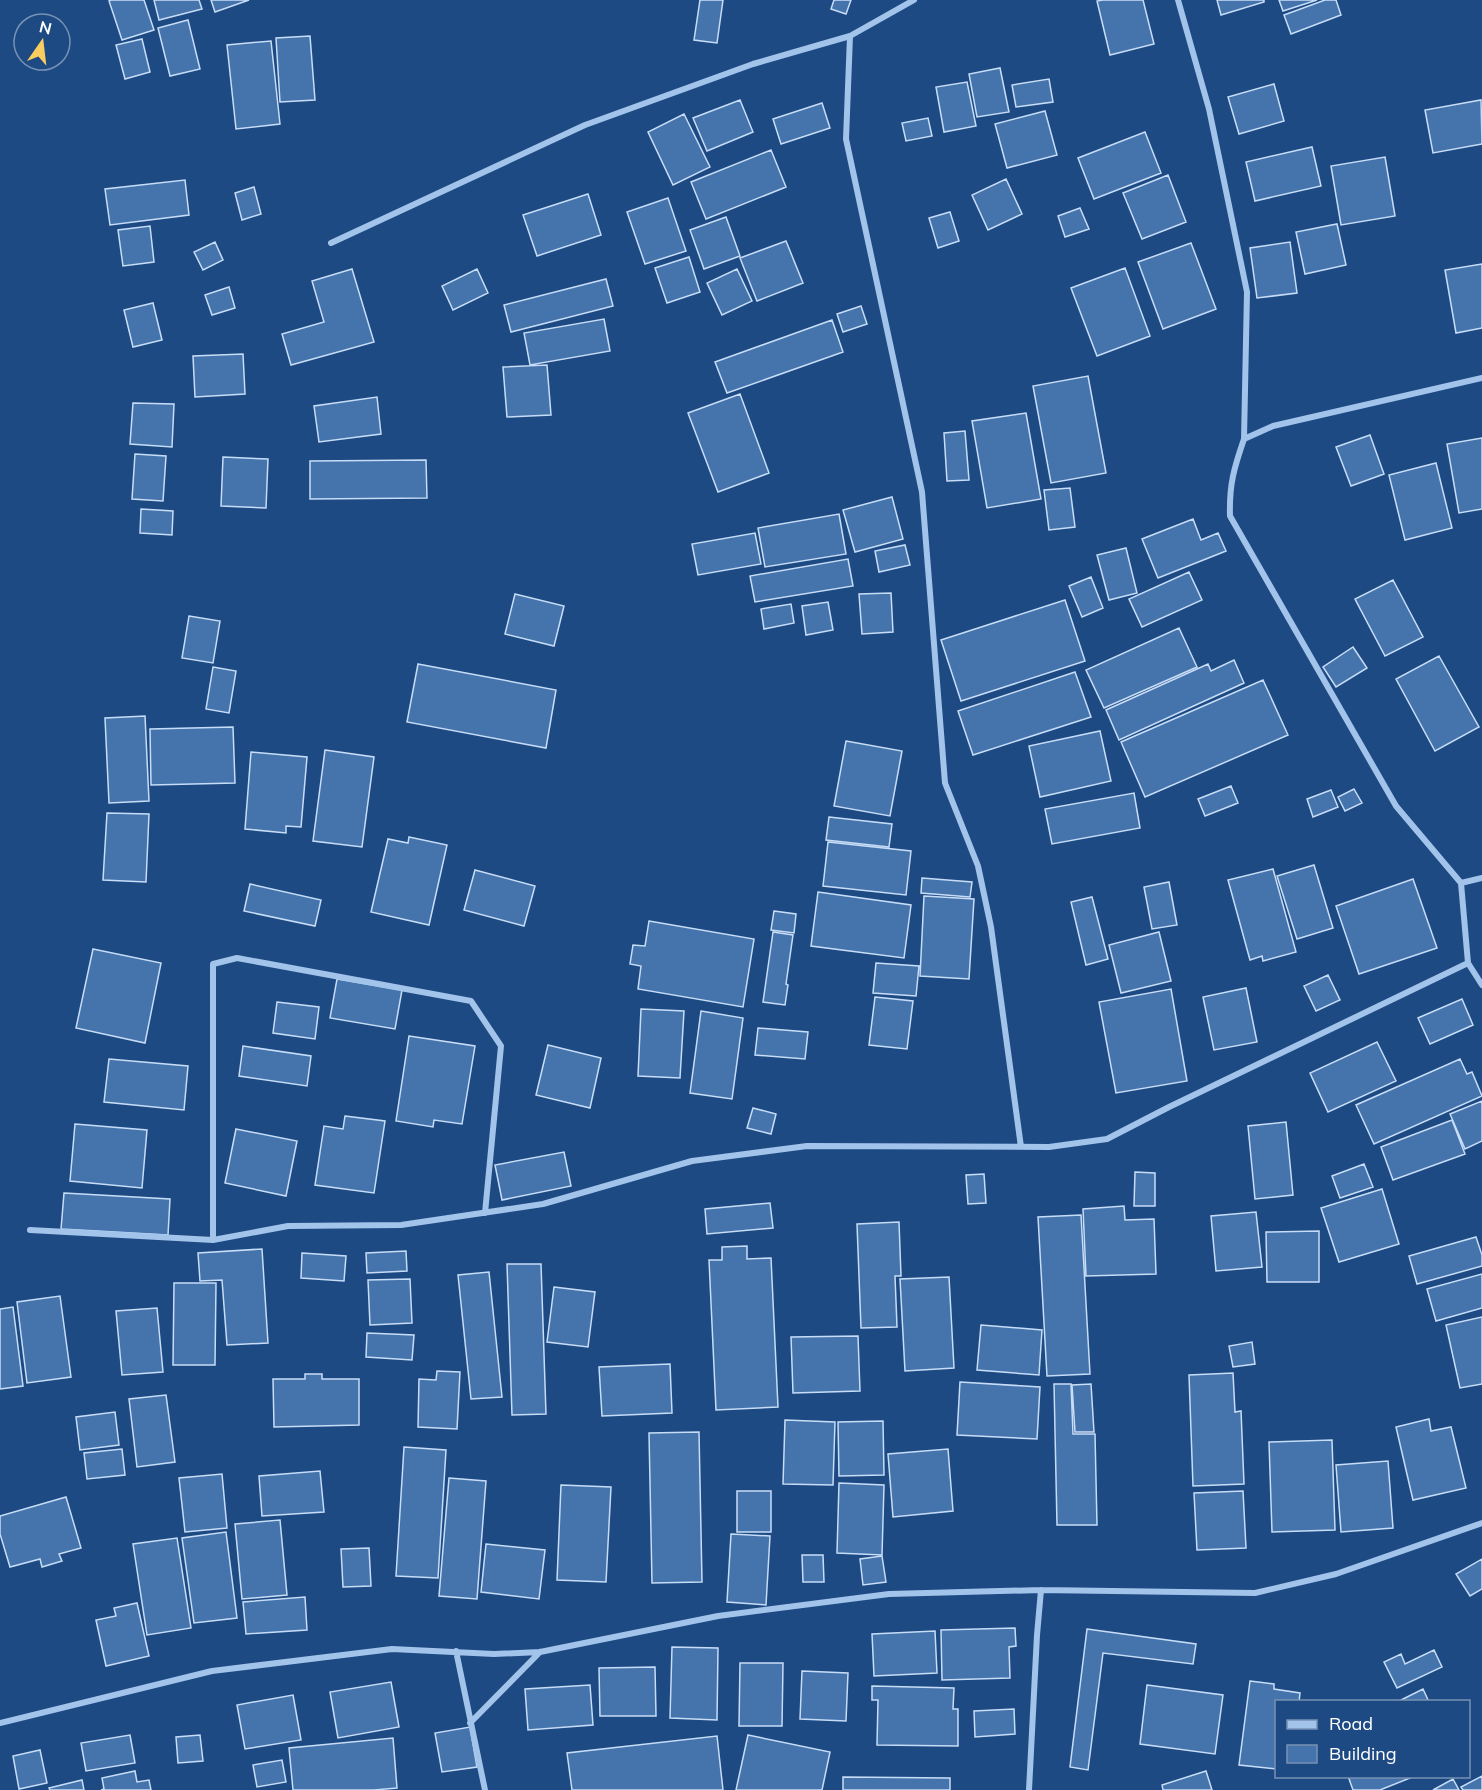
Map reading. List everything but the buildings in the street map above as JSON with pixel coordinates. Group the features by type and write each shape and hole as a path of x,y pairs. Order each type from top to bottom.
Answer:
{"street":[{"path":"331,243 585,125 753,64 850,36 914,0"},
{"path":"1178,0 1209,109 1247,292 1244,438 1233,468 1229,494 1230,516 1396,806 1461,883 1468,963 1482,985"},
{"path":"850,36 846,139 922,492 945,783 978,866 988,916 1021,1147"},
{"path":"1244,438 1273,426 1482,378"},
{"path":"1461,883 1482,878"},
{"path":"213,1240 213,964 237,958 471,1001 501,1046 485,1213"},
{"path":"30,1230 213,1240 288,1226 400,1225 543,1204 692,1161 807,1146 1049,1147 1107,1139 1468,963"},
{"path":"0,1723 212,1671 392,1649 494,1654 540,1652 718,1616 878,1596 1041,1590 1255,1593 1336,1574 1482,1523"},
{"path":"1029,1790 1041,1590"},
{"path":"456,1651 485,1790"},
{"path":"470,1723 540,1652"}]}
